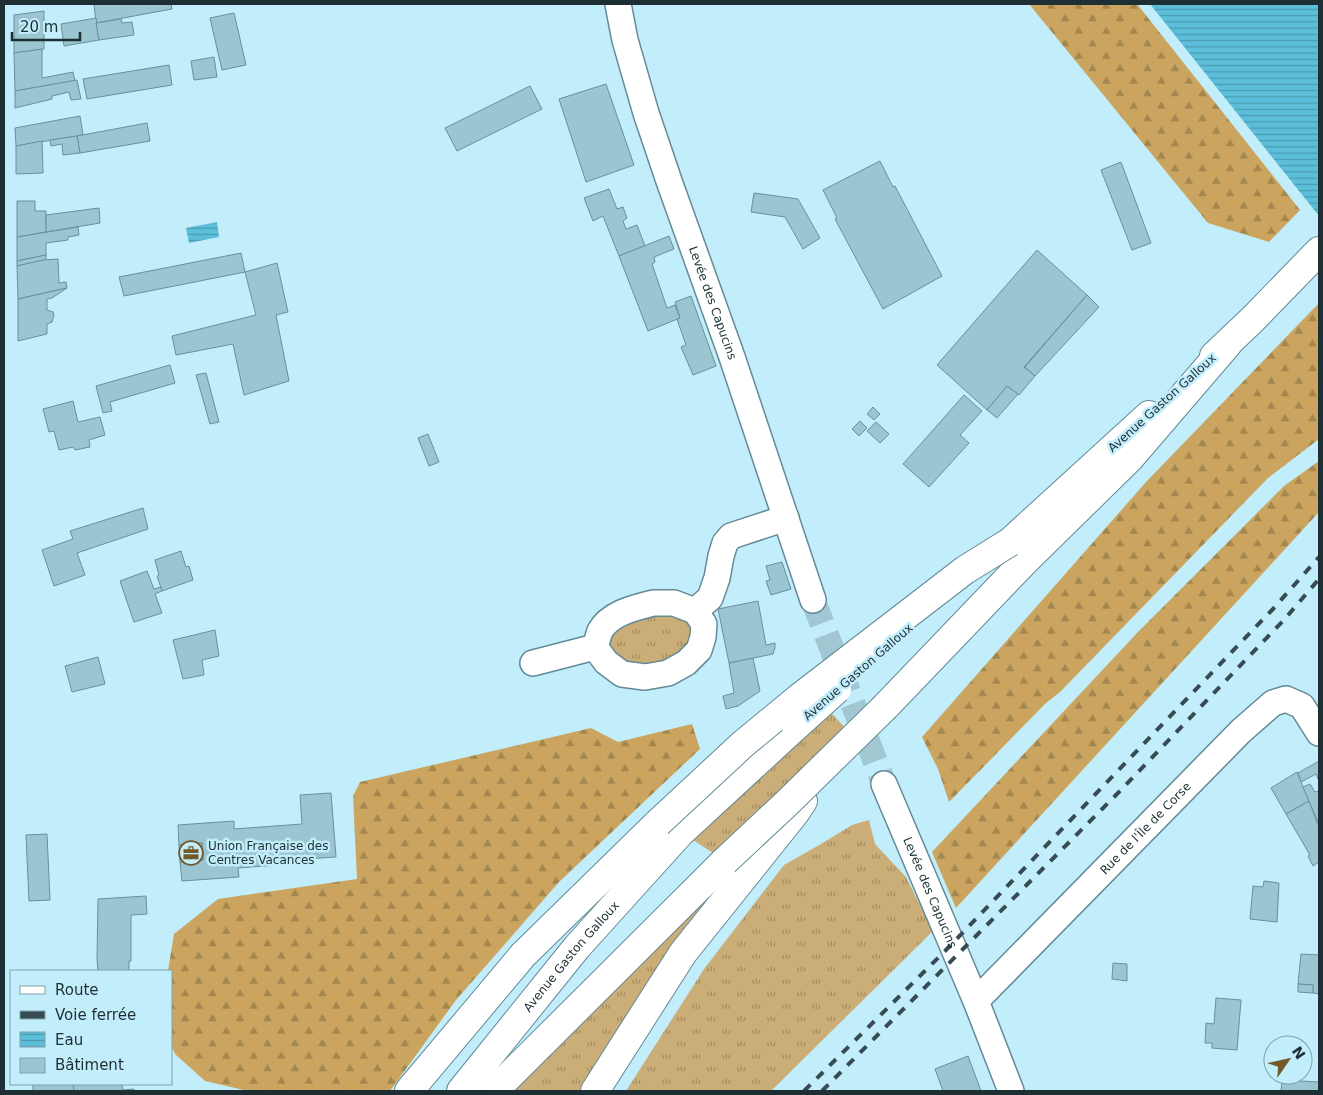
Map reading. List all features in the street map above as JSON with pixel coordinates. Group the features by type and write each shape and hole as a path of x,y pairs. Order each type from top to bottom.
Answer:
{"main road":[{"path":"1227,345 1319,251"},
{"name":"Avenue Gaston Galloux","path":"461,1091 577,947 669,828 796,726 868,662 1010,542 1227,345"},
{"name":"Avenue Gaston Galloux","path":"494,1091 725,862 886,706 1025,561 1130,458 1227,345"},
{"path":"595,1091 683,953 803,801 886,706"},
{"path":"409,1091 523,955 669,828"}],"street":[{"name":"Levée des Capucins","path":"618,4 625,40 646,113 732,357 813,600"},
{"path":"695,611 710,598 717,578 720,556 725,543 731,536 786,518"},
{"path":"653,603 674,603 695,611 704,624 700,650 686,663 668,673 645,676 622,674 606,662 595,647 600,631 613,617 632,608 653,603"},
{"path":"533,663 595,647"},
{"name":"Rue de l'Île de Corse","path":"976,1001 1241,731 1273,703 1286,699 1302,706 1319,733"},
{"name":"Levée des Capucins","path":"884,784 976,1001 1011,1091"}],"green space":[{"path":"1029,4 1137,4 1300,210 1269,242 1208,223"},
{"path":"1319,303 1319,439 1268,478 1060,692 1046,703 949,802 938,769 922,737 1146,482"},
{"path":"1319,461 1319,512 956,908 932,852 1139,631 1284,486"},
{"path":"664,611 691,619 693,637 680,658 635,669 607,654 607,636 615,626"},
{"path":"827,708 847,730 719,857 687,836"},
{"path":"692,724 700,749 559,882 456,1000 390,1091 248,1091 205,1081 175,1054 172,1047 172,970 168,970 174,934 218,899 357,879 353,796 360,782 591,728 618,742"},
{"path":"869,820 875,844 906,877 933,931 771,1091 626,1091 704,969 784,865 852,825"},
{"path":"705,893 710,898 585,1091 514,1091 539,1067"}],"water":[{"path":"1150,4 1319,4 1319,216"},
{"path":"217,222 219,237 189,243 186,228"}],"building":[{"path":"94,4 171,4 172,9 96,23"},
{"path":"44,11 44,49 14,53 14,15"},
{"path":"234,13 246,65 222,70 210,18"},
{"path":"96,18 99,40 64,46 61,24"},
{"path":"121,19 122,23 132,22 134,35 99,40 96,23"},
{"path":"42,49 42,78 73,72 75,81 15,91 14,53"},
{"path":"214,57 217,77 194,80 191,61"},
{"path":"169,65 172,85 87,99 83,79"},
{"path":"77,80 81,99 71,100 69,92 52,96 52,99 15,108 15,91"},
{"path":"606,84 634,165 586,182 559,99"},
{"path":"530,86 542,109 457,151 445,128"},
{"path":"80,116 83,135 16,146 15,128"},
{"path":"147,123 150,141 80,153 77,136"},
{"path":"77,136 80,153 63,155 62,144 51,146 50,140"},
{"path":"42,141 43,173 16,174 16,146"},
{"path":"880,161 942,276 883,309 835,219 837,218 823,190"},
{"path":"1121,162 1151,243 1132,250 1101,170"},
{"path":"609,189 617,209 623,207 627,218 623,221 626,229 637,225 645,246 619,256 603,216 593,221 584,198"},
{"path":"754,193 798,199 820,238 803,249 785,217 751,212"},
{"path":"17,201 35,201 35,211 46,211 46,232 17,237"},
{"path":"99,208 100,223 46,232 46,215"},
{"path":"78,227 79,235 68,237 68,240 46,243 46,255 17,261 17,237"},
{"path":"669,236 674,249 654,257 655,262 652,264 667,308 675,305 680,318 648,331 619,256"},
{"path":"1037,250 1087,295 1024,367 1035,376 1019,395 1007,386 987,410 937,365"},
{"path":"241,253 245,272 124,296 119,277"},
{"path":"46,255 46,260 17,266 17,261"},
{"path":"58,259 59,283 66,282 67,288 18,299 17,266 43,260"},
{"path":"277,263 288,312 276,315 289,381 244,395 233,344 176,355 172,336 256,315 245,272"},
{"path":"67,288 52,298 47,299 47,310 53,312 54,315 52,322 47,324 47,334 18,341 18,299"},
{"path":"1087,295 1099,307 1035,376 1025,367"},
{"path":"691,296 716,366 693,375 681,347 686,345 677,319 680,318 675,302"},
{"path":"170,365 175,383 110,402 112,411 103,413 96,386"},
{"path":"206,373 219,422 210,424 196,375"},
{"path":"1007,386 1018,394 997,418 987,410"},
{"path":"964,395 982,411 960,435 969,443 929,487 903,464"},
{"path":"73,401 78,422 100,417 105,435 89,440 90,447 75,450 73,447 59,450 54,431 49,432 43,409"},
{"path":"873,407 880,414 874,420 867,414"},
{"path":"860,421 867,428 859,436 852,429"},
{"path":"876,422 889,434 880,443 867,431"},
{"path":"428,434 439,462 429,466 418,438"},
{"path":"143,508 148,529 77,553 85,575 54,586 42,550 73,539 70,531"},
{"path":"181,551 186,567 189,566 193,580 162,591 157,576 159,575 155,560"},
{"path":"782,562 791,589 771,595 766,581 770,580 766,566"},
{"path":"147,571 154,589 161,587 162,591 155,594 162,613 134,622 120,581"},
{"path":"758,601 766,645 775,643 773,654 729,663 718,609"},
{"path":"215,630 219,656 202,660 204,675 183,679 173,640"},
{"path":"98,657 105,684 72,692 65,666"},
{"path":"753,658 760,691 738,706 726,709 723,696 734,693 729,663"},
{"path":"1319,761 1319,778 1316,774 1301,782 1298,773"},
{"path":"1297,772 1309,801 1286,814 1271,788"},
{"path":"1310,784 1315,792 1319,791 1319,825 1303,787"},
{"path":"331,793 336,857 306,859 306,863 238,868 239,877 182,881 180,862 203,860 202,843 179,845 178,825 234,821 234,829 302,824 300,795"},
{"path":"1309,801 1319,827 1319,862 1313,866 1308,856 1310,855 1286,814"},
{"path":"47,834 50,900 29,901 26,835"},
{"path":"202,843 203,860 180,862 179,845"},
{"path":"1264,881 1279,883 1277,922 1250,919 1253,886 1263,887"},
{"path":"146,896 147,914 131,915 131,961 129,961 129,970 98,970 98,899"},
{"path":"1301,954 1319,955 1319,994 1313,993 1313,985 1298,984"},
{"path":"1113,963 1127,964 1127,981 1112,979"},
{"path":"1298,984 1313,985 1313,993 1298,992"},
{"path":"1216,998 1241,1000 1237,1050 1212,1048 1212,1043 1205,1043 1206,1023 1214,1024"},
{"path":"968,1056 981,1091 943,1091 935,1069"},
{"path":"1313,1082 1319,1082 1319,1091 1281,1091 1282,1085 1313,1085"},
{"path":"33,1085 73,1085 74,1091 33,1091"},
{"path":"73,1085 122,1085 123,1090 134,1089 134,1091 74,1091"}],"tunnel":[{"path":"813,600 884,784"}],"railway":[{"path":"804,1091 945,951 1273,609 1319,557"},
{"path":"822,1091 1116,795 1283,621 1319,579"}],"place":[{"name":"Union Française des Centres Vacances","path":"191,853"}]}
